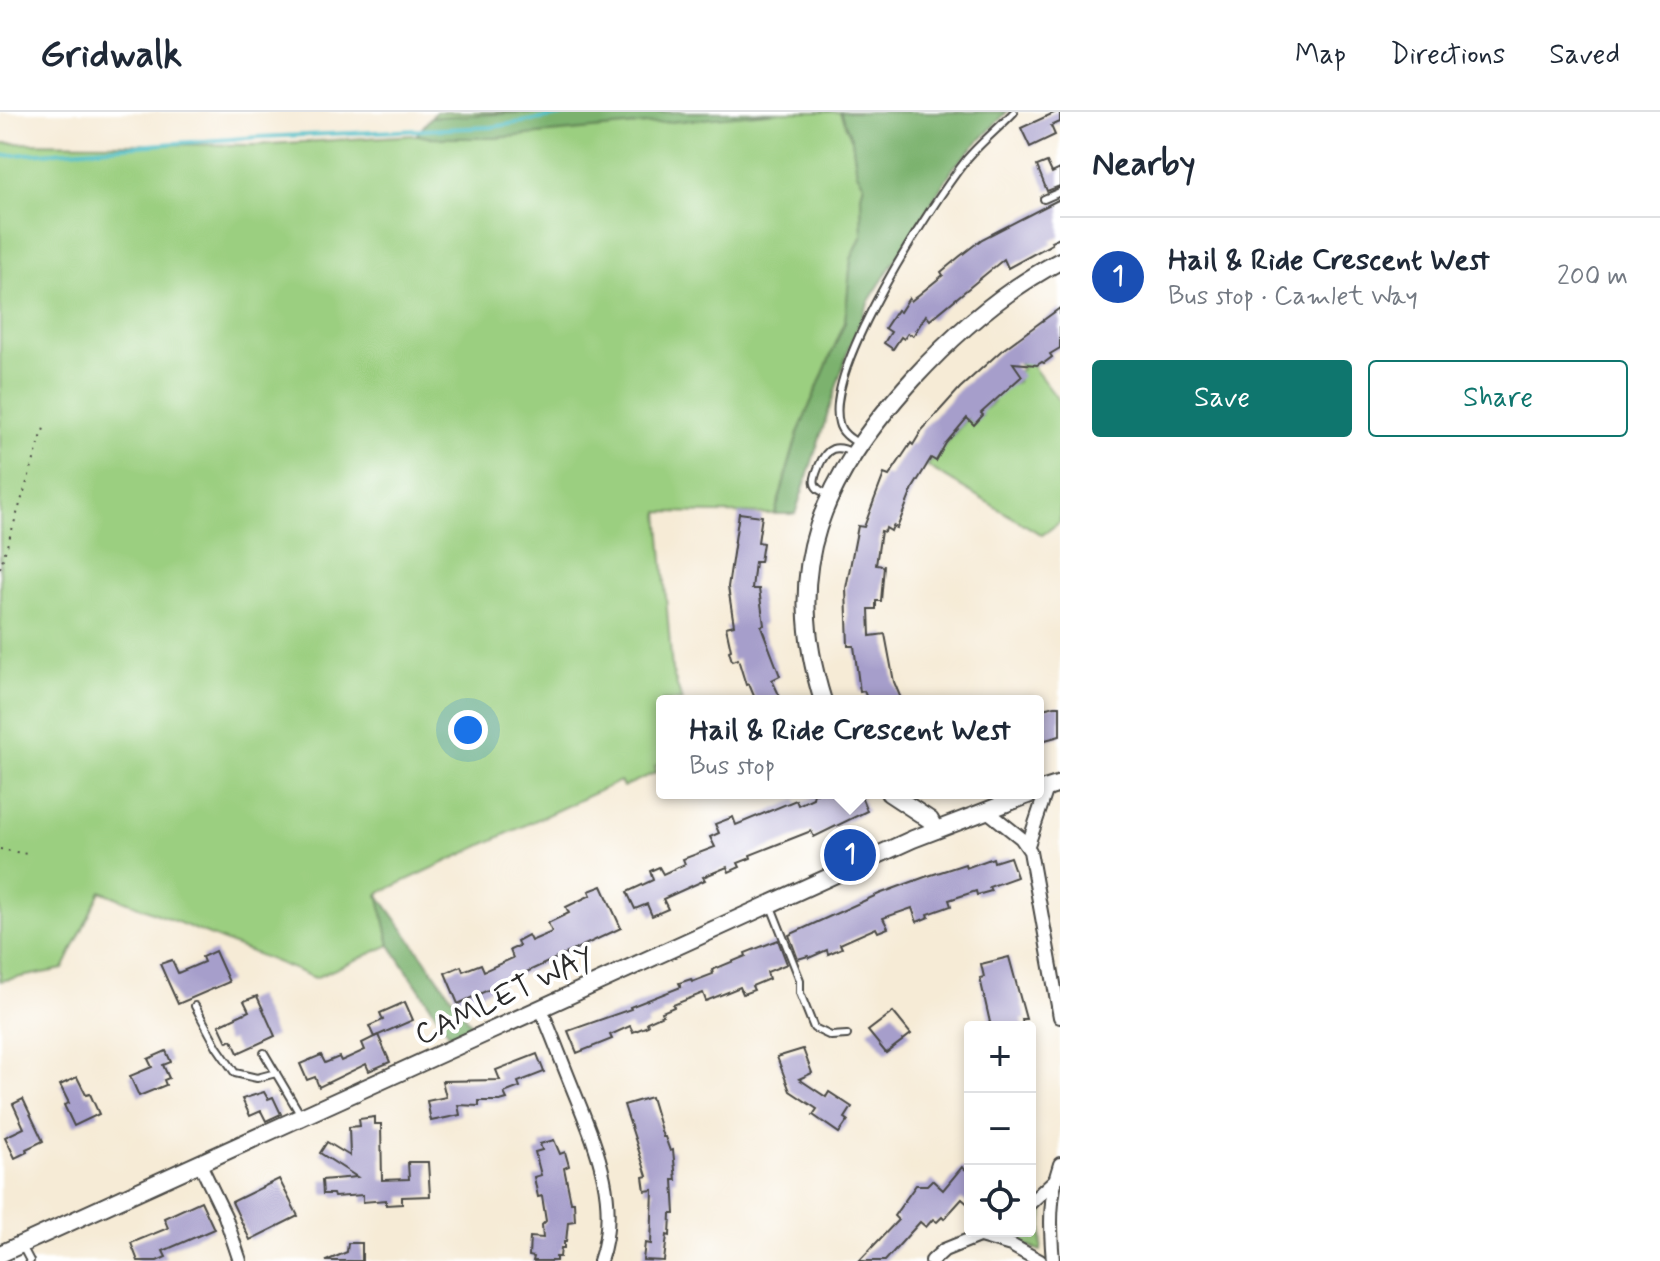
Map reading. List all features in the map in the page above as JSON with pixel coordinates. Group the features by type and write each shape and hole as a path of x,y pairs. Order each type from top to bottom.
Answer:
{"street":[{"path":"821,695 810,652 806,602 811,556 831,495 856,449 890,404 960,331 1023,282 1060,261"},
{"path":"898,799 930,820 935,830"},
{"name":"CAMLET WAY","path":"0,1254 935,830 1016,799"},
{"path":"1041,799 1028,845 1060,1017"},
{"path":"986,810 1028,845"},
{"path":"541,1009 599,1155 608,1210 600,1261"},
{"path":"200,1164 225,1216 240,1261"},
{"path":"1053,1261 1050,1216 1060,1164"},
{"path":"1036,1197 1055,1180"},
{"path":"932,1261 944,1250 977,1237"},
{"path":"992,1237 1040,1261"}],"lane":[{"path":"856,449 839,424 838,402 851,354 873,305 967,159 1014,112"},
{"path":"1044,199 1060,192"},
{"path":"831,495 818,489 815,484 824,454 833,448 856,449"},
{"path":"770,904 800,980 800,993 814,1028 831,1036 847,1035"},
{"path":"195,1006 235,1073 257,1078 276,1073"},
{"path":"264,1053 302,1117"},
{"path":"21,1244 30,1261"}],"path":[{"path":"0,568 44,428"},
{"path":"0,849 27,854"}],"green space":[{"path":"436,112 840,112 852,140 857,173 864,184 861,195 862,235 851,260 845,322 798,433 775,514 659,512 672,670 680,695 656,695 656,772 623,787 620,781 379,893 390,945 315,978 101,891 63,969 0,981 0,143 254,145 416,135"},
{"path":"537,112 779,112 495,138 432,138 417,135 431,117"},
{"path":"840,112 1007,112 954,167 869,301 850,345 795,514 775,514 798,433 845,322 851,259 862,235 861,195 864,184 857,173 852,140"},
{"path":"1027,359 1060,402 1060,522 1042,535 927,466 967,418 974,424 982,415 974,408 979,403 985,409 994,402 987,393 1017,382 1022,369 1019,365"},
{"path":"378,894 474,1028 452,1038 390,945"},
{"path":"1042,1203 1044,1206 1041,1251 1004,1237 1036,1237 1036,1207"}],"building":[{"path":"1060,112 1060,122 1051,126 1055,135 1030,147 1021,128"},
{"path":"1047,162 1052,173 1060,169 1060,186 1047,191 1037,166"},
{"path":"1060,199 1060,237 1051,241 1052,244 1008,268 1004,259 930,320 926,315 913,336 908,333 904,339 901,337 893,349 884,343 891,332 885,328 897,310 900,312 909,298 911,301 943,275 941,272 959,257 982,239"},
{"path":"1060,308 1060,348 1050,354 1052,357 1044,363 1013,363 1022,376 981,413 983,415 974,425 967,418 946,443 936,461 931,458 913,488 897,528 893,526 891,531 886,528 885,532 881,531 876,565 884,566 881,601 876,601 876,609 869,609 870,636 885,634 899,695 866,695 864,691 860,692 854,646 848,646 846,588 858,526 864,527 884,474 889,476 922,430 960,388 1001,351"},
{"path":"739,513 762,516 758,542 763,543 760,562 755,562 752,589 759,589 764,625 761,626 780,676 772,680 779,695 754,695 749,684 746,685 738,659 732,661 726,627 734,625 728,587"},
{"path":"1060,706 1060,736 1044,740 1044,709"},
{"path":"811,799 862,799 867,811 814,837 811,831 750,855 751,858 738,863 740,867 729,872 727,867 703,877 705,880 663,899 668,909 652,916 647,904 635,909 627,892 653,880 650,871 659,867 663,874 685,864 683,859 715,847 710,837 719,833 715,824 733,817 736,825 796,800 798,805"},
{"path":"1010,857 1017,877 989,887 991,891 977,895 976,891 949,900 951,906 928,914 929,917 917,922 912,908 883,918 888,928 878,932 876,928 840,944 842,948 828,954 827,950 798,959 789,935 879,894 925,877 965,864 966,868 993,858 994,862"},
{"path":"602,886 621,928 458,1004 445,973 461,966 463,971 481,964 484,971 513,958 510,950 519,946 517,941 528,935 531,941 552,932 548,923 569,913 566,907"},
{"path":"778,940 787,964 767,972 769,979 752,986 754,990 743,994 740,987 706,1001 703,993 673,1005 662,1012 663,1015 647,1022 648,1026 633,1032 630,1026 610,1035 612,1039 577,1053 568,1031 631,1009 681,987 679,983 713,974 712,970"},
{"path":"215,951 229,982 178,1004 160,964 172,960 178,973 204,962 202,957"},
{"path":"1009,957 1026,1019 990,1021 980,978 984,977 981,964"},
{"path":"257,996 275,1036 238,1053 232,1040 227,1042 219,1025 249,1011 244,1001"},
{"path":"405,1002 413,1020 374,1037 369,1026 383,1020 380,1013"},
{"path":"893,1012 911,1034 886,1053 868,1031"},
{"path":"378,1035 390,1062 369,1071 366,1064 319,1087 315,1077 307,1080 300,1064 321,1055 325,1063 339,1057 341,1061 365,1050 362,1043"},
{"path":"803,1049 812,1073 799,1079 826,1097 829,1092 852,1107 839,1133 813,1115 817,1109 790,1091 777,1057"},
{"path":"166,1051 171,1062 163,1065 169,1078 164,1080 166,1085 139,1096 130,1076 152,1067 148,1059"},
{"path":"537,1054 544,1072 518,1082 520,1087 504,1093 507,1099 479,1101 479,1106 458,1105 460,1115 431,1121 427,1101 446,1097 442,1081 500,1080 496,1070"},
{"path":"77,1077 86,1095 90,1094 99,1114 74,1126 64,1105 69,1103 60,1085"},
{"path":"264,1092 268,1099 273,1097 281,1114 266,1121 261,1111 250,1116 242,1099"},
{"path":"651,1097 663,1137 670,1151 673,1150 676,1180 673,1180 675,1214 671,1214 664,1261 643,1260 645,1243 651,1244 653,1190 645,1191 643,1177 647,1176 624,1105"},
{"path":"23,1099 43,1141 15,1158 5,1137 24,1128 13,1104"},
{"path":"375,1117 375,1124 381,1124 382,1180 409,1179 408,1162 428,1162 430,1196 402,1197 402,1204 386,1205 386,1200 363,1202 363,1195 334,1197 333,1194 323,1194 322,1180 357,1177 320,1153 327,1142 350,1156 349,1127 360,1126 359,1119"},
{"path":"554,1140 560,1154 565,1152 569,1166 564,1168 571,1202 574,1202 575,1221 568,1222 566,1242 556,1261 533,1261 534,1257 529,1256 530,1237 543,1238 542,1225 546,1221 542,1196 538,1197 534,1177 541,1175 535,1152 542,1150 540,1144"},
{"path":"962,1167 964,1168 964,1201 962,1199 944,1219 942,1217 937,1222 933,1219 926,1227 920,1222 885,1261 859,1261 898,1220 894,1216 916,1185 927,1185 932,1180 943,1190"},
{"path":"279,1179 298,1216 250,1240 232,1202"},
{"path":"201,1201 214,1229 163,1251 166,1257 157,1261 138,1261 131,1243 168,1228 164,1218"},
{"path":"348,1243 362,1243 362,1261 326,1261 347,1252"}],"waterway":[{"path":"0,156 259,137 492,127 583,112"}],"place":[{"name":"Hail & Ride Crescent West","path":"850,855"}]}
